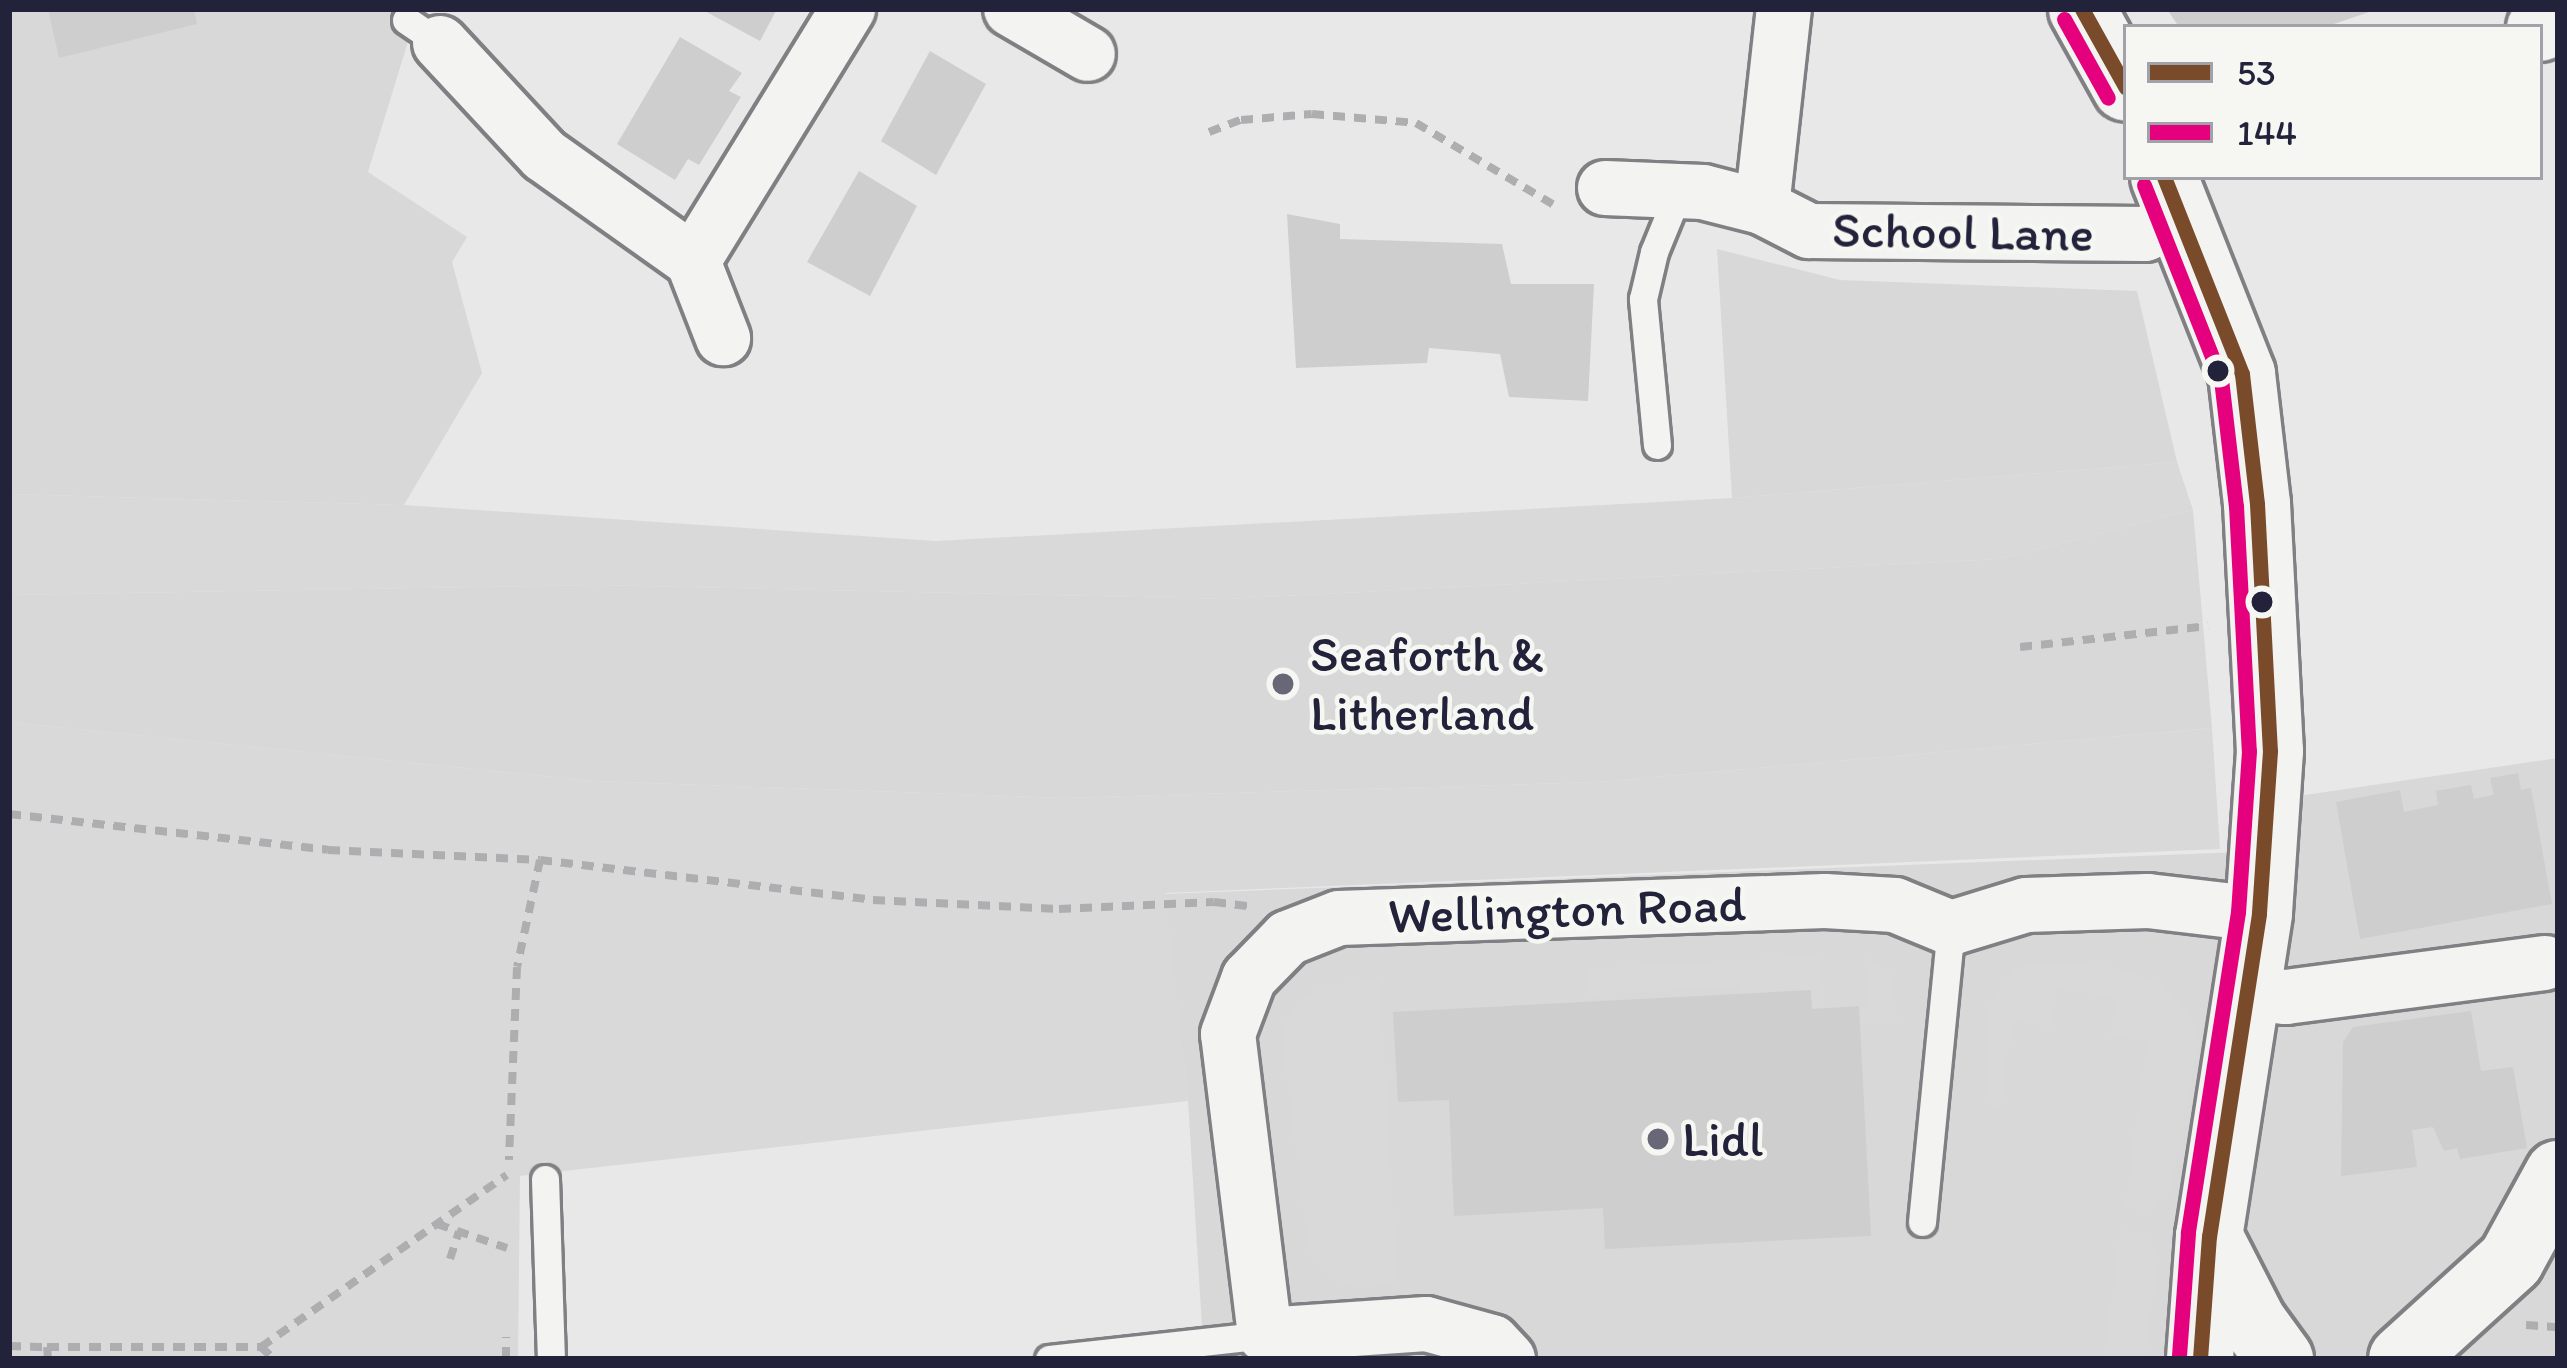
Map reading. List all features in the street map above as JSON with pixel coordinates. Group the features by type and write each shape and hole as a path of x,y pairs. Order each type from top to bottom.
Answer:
{"main road":[{"path":"2082,9 2123,83"},
{"path":"2172,197 2242,374 2263,620 2270,800 2259,914 2209,1236 2200,1359"},
{"path":"2402,1359 2511,1260 2558,1174"},
{"path":"2209,1236 2253,1322 2280,1359"}],"street":[{"path":"693,261 848,9"},
{"path":"1011,9 1088,54"},
{"path":"1762,208 1784,9"},
{"path":"423,31 544,155 693,261 723,338"},
{"name":"School Lane","path":"1583,199 1679,191 1762,208 1809,231 2145,234 2172,197"},
{"name":"Wellington Road","path":"1265,1335 1228,1034 1249,978 1288,938 1339,918 1825,901 1895,904 1951,928"},
{"path":"1951,928 2026,905 2148,901 2259,914"},
{"path":"2247,993 2286,997 2545,963"},
{"path":"1265,1335 1426,1324 1492,1342 1508,1359"}],"lane":[{"path":"1657,445 1643,298 1654,252 1679,191"},
{"path":"1922,1222 1951,928"},
{"path":"545,1179 551,1359"},
{"path":"1049,1359 1265,1335"}],"path":[{"path":"1209,132 1241,120 1312,114 1416,123 1583,199"},
{"path":"2020,647 2263,620"},
{"path":"9,814 328,850 540,860 872,900 1058,909 1214,902 1339,918"},
{"path":"508,1192 518,967 540,860"},
{"path":"9,1346 261,1347 508,1174"},
{"path":"437,1224 507,1248"},
{"path":"507,1270 508,1229"},
{"path":"450,1259 459,1231"},
{"path":"506,1315 506,1359"},
{"path":"46,1347 48,1359"},
{"path":"261,1347 274,1359"}],"shaded area":[{"path":"9,9 418,9 368,172 467,237 452,262 482,373 404,505 9,494"},
{"path":"1717,249 1840,280 2137,291 2177,462 1732,498"},
{"path":"2177,462 2193,510 2000,559 1226,599 597,585 9,595 9,494 404,505 936,541 1732,498"},
{"path":"2193,510 2212,728 1598,782 1063,798 594,781 9,722 9,595 597,585 1226,599 2000,559"},
{"path":"9,722 594,781 1063,798 1598,782 2212,728 2220,849 1165,893 1188,1101 520,1176 518,1359 9,1359"},
{"path":"2558,758 2558,1359 1204,1359 1188,1101 1164,894 2266,851 2270,800"},
{"path":"1821,956 1824,1008 1812,1009 1810,990 1741,994 1740,986 1588,995 1587,969"},
{"path":"1865,957 1892,975 1898,1024 1860,1025 1859,1006 1867,1005"},
{"path":"2033,964 2113,967 2161,984 2184,1007 2200,1038 2169,1194 2151,1210 2125,1208 2147,1040 2110,1037 2116,997 2057,989 2052,1026 2012,1021 2000,1109 1991,1108 1987,1010 2014,969"},
{"path":"1380,980 1397,1284 1354,1288 1339,1282 1309,1249 1283,1044 1285,1022 1300,1001 1323,985"},
{"path":"2121,1230 2143,1234 2160,1255 2143,1359 2103,1359"}],"building":[{"path":"48,9 194,9 197,24 59,58"},
{"path":"701,9 777,9 760,41"},
{"path":"2167,9 2375,9 2334,24 2177,24"},
{"path":"680,37 742,73 729,91 741,97 699,165 688,159 675,180 617,144"},
{"path":"930,51 986,84 936,175 881,141"},
{"path":"859,171 917,206 870,296 807,262"},
{"path":"1287,214 1340,224 1340,239 1502,244 1511,284 1594,284 1588,401 1509,397 1500,354 1429,348 1427,363 1296,368"},
{"path":"2518,773 2521,790 2531,788 2552,904 2360,939 2336,802 2400,790 2404,812 2438,805 2436,791 2471,785 2474,799 2494,795 2490,778"},
{"name":"Lidl","path":"1811,990 1812,1009 1859,1006 1871,1236 1605,1249 1603,1208 1454,1216 1449,1100 1398,1102 1393,1012"},
{"path":"2471,1011 2481,1071 2513,1067 2527,1148 2460,1159 2457,1148 2444,1151 2433,1127 2412,1130 2417,1167 2341,1176 2343,1042 2353,1027"}],"transit line":[{"name":"53","path":"2082,9 2123,83"},
{"name":"144","path":"2064,19 2108,98"},
{"name":"53","path":"2165,180 2242,374 2257,504 2270,751 2259,914 2209,1236 2200,1359"},
{"name":"144","path":"2144,185 2221,379 2236,506 2249,751 2238,912 2188,1233 2179,1357"}],"place":[{"name":"Seaforth & Litherland","path":"1283,684"},
{"name":"Lidl","path":"1658,1139"}]}
